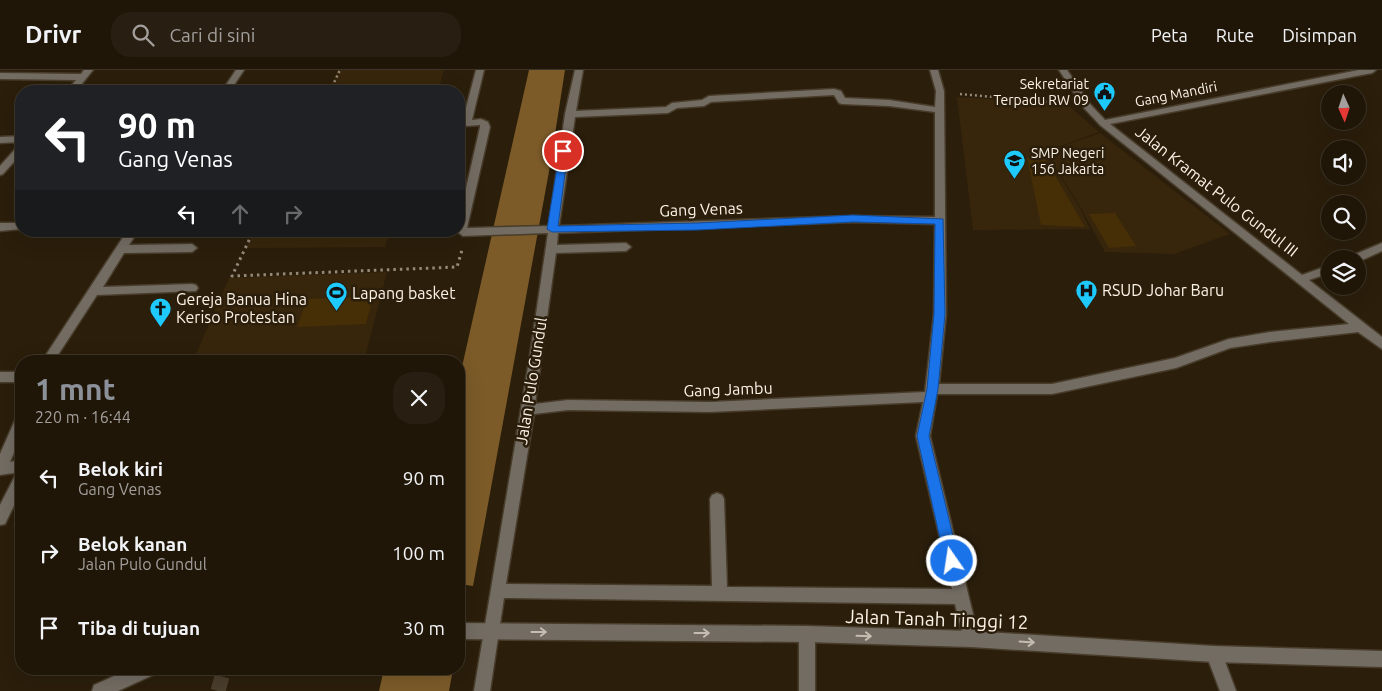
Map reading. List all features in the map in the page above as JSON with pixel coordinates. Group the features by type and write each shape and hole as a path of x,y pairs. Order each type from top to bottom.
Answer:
{"street":[{"path":"230,85 240,70"},
{"path":"465,117 480,70"},
{"name":"Jalan Pulo Gundul","path":"482,691 496,594 527,410 550,249 550,229 579,70"},
{"path":"934,70 940,91 940,314 931,393 923,436 970,633"},
{"name":"Jalan Kramat Pulo Gundul III","path":"1063,70 1086,104 1104,123 1382,344"},
{"name":"Gang Mandiri","path":"1104,123 1372,70"},
{"path":"0,76 86,74"},
{"path":"76,85 86,74"},
{"path":"570,114 668,110 675,105 704,102 710,99 834,92 838,93 842,101 889,103 940,110"},
{"path":"465,123 482,122 485,124 465,214"},
{"path":"0,140 15,140"},
{"path":"0,172 15,155"},
{"name":"Gang Venas","path":"465,232 698,226 853,219 939,221"},
{"path":"0,227 15,226"},
{"path":"52,355 129,237"},
{"path":"550,249 626,247"},
{"path":"1366,254 1382,247"},
{"path":"122,248 192,248"},
{"path":"1301,279 1321,272"},
{"path":"93,291 192,288"},
{"path":"931,393 1052,389 1168,366 1229,344 1270,337 1362,327"},
{"name":"Gang Jambu","path":"527,410 568,405 710,407 931,393"},
{"path":"0,469 15,435"},
{"path":"0,469 15,467"},
{"path":"0,519 15,490"},
{"path":"717,499 720,594"},
{"path":"496,594 720,594 961,599"},
{"name":"Jalan Tanah Tinggi 12","path":"465,631 491,628 807,634 970,633 1214,654 1382,658"},
{"path":"807,634 807,691"},
{"path":"1214,654 1228,691"},
{"path":"100,691 134,675"}],"path":[{"path":"333,85 340,70"},
{"path":"940,91 984,98 1086,104"},
{"path":"251,237 232,276 456,268 464,237"}],"shaded area":[{"path":"338,70 444,70 440,85 331,85"},
{"path":"529,70 565,70 550,166 473,586 465,585 465,355"},
{"name":"SMP Negeri 156 Jakarta","path":"957,97 1067,104 1099,132 1045,152 1080,208 1090,229 973,230"},
{"path":"1100,133 1230,234 1174,254 1105,252 1081,208 1046,152"},
{"path":"1027,157 1046,160 1085,227 1041,225"},
{"path":"1115,213 1136,246 1109,248 1089,214"},
{"path":"251,237 388,237 385,247 245,248"},
{"path":"387,272 366,355 196,355 229,278"},
{"name":"Lapang basket","path":"373,296 366,324 297,327 307,299"},
{"path":"383,675 452,675 449,691 379,691"}],"tunnel":[{"path":"218,691 222,675"}],"place":[{"name":"Sekretariat Terpadu RW 09","path":"1105,111"},
{"name":"SMP Negeri 156 Jakarta","path":"1015,180"},
{"name":"RSUD Johar Baru","path":"1086,309"},
{"name":"Lapang basket","path":"336,312"},
{"name":"Gereja Banua Hina Keriso Protestan","path":"160,327"}],"route":[{"path":"563,151 552,229 698,226 853,219 939,221 940,314 932,389 923,436 952,561"}]}
